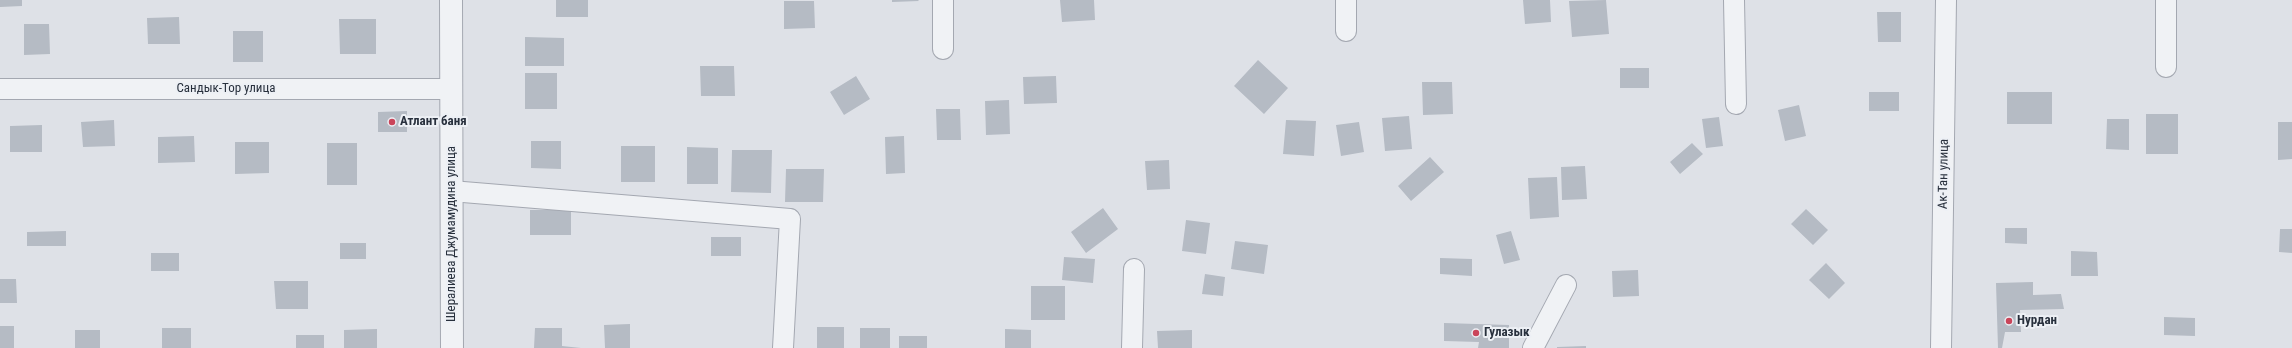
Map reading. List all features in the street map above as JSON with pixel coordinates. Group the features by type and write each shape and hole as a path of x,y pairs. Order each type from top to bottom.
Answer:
{"street":[{"name":"Шералиева Джумамудина улица","path":"451,0 452,348"},
{"path":"943,0 943,49"},
{"path":"1346,0 1346,31"},
{"path":"1734,0 1736,104"},
{"name":"Ак-Тан улица","path":"1941,348 1946,0"},
{"path":"2166,0 2166,67"},
{"name":"Сандык-Тор улица","path":"0,89 451,89"},
{"path":"451,192 790,219 783,348"},
{"path":"1132,348 1134,270"},
{"path":"1533,348 1566,285"}],"building":[{"path":"0,0 22,0 22,6 0,7"},
{"path":"556,0 588,0 588,17 556,17"},
{"path":"892,0 918,0 919,1 892,2"},
{"path":"1060,0 1094,0 1095,20 1062,22"},
{"path":"1523,0 1550,0 1551,22 1525,24"},
{"path":"1606,0 1609,34 1572,37 1569,1"},
{"path":"784,1 814,1 815,28 784,29"},
{"path":"1877,12 1901,12 1901,42 1878,42"},
{"path":"179,17 180,44 148,44 147,18"},
{"path":"339,19 376,19 376,54 340,54"},
{"path":"24,24 49,24 50,54 24,55"},
{"path":"233,31 263,31 263,62 233,62"},
{"path":"525,37 564,38 564,66 525,66"},
{"path":"1258,60 1288,88 1264,114 1234,86"},
{"path":"700,66 734,66 735,96 701,96"},
{"path":"1620,68 1649,68 1649,88 1620,88"},
{"path":"525,73 557,73 557,109 525,109"},
{"path":"856,76 870,99 844,115 830,92"},
{"path":"1056,76 1057,103 1024,104 1023,77"},
{"path":"1422,82 1452,82 1453,114 1423,115"},
{"path":"1869,92 1899,92 1899,111 1869,111"},
{"path":"2007,92 2052,92 2052,124 2007,124"},
{"path":"1009,100 1010,134 986,135 985,101"},
{"path":"1799,105 1806,136 1785,141 1778,110"},
{"path":"936,109 960,109 961,140 937,140"},
{"name":"Атлант баня","path":"407,111 407,132 378,132 378,112"},
{"path":"2146,114 2178,114 2178,154 2146,154"},
{"path":"1409,116 1412,149 1385,151 1382,118"},
{"path":"1719,117 1723,146 1706,148 1702,119"},
{"path":"2107,119 2129,119 2129,150 2106,149"},
{"path":"114,120 115,146 83,147 81,122"},
{"path":"1286,120 1316,121 1314,156 1283,154"},
{"path":"1359,122 1364,152 1341,156 1336,125"},
{"path":"2278,122 2292,122 2292,159 2278,160"},
{"path":"42,125 42,152 10,152 10,126"},
{"path":"194,136 195,162 158,163 158,137"},
{"path":"904,136 905,173 886,174 885,137"},
{"path":"531,141 561,141 561,169 531,168"},
{"path":"235,142 269,142 269,173 235,174"},
{"path":"327,143 357,143 357,185 327,185"},
{"path":"1692,143 1703,154 1680,174 1670,162"},
{"path":"621,146 655,146 655,182 621,182"},
{"path":"687,147 718,148 718,184 687,184"},
{"path":"732,150 772,150 771,193 731,192"},
{"path":"1430,157 1444,172 1411,201 1398,186"},
{"path":"1169,160 1170,189 1147,190 1145,161"},
{"path":"1585,166 1587,199 1562,200 1561,167"},
{"path":"786,169 824,169 823,202 785,202"},
{"path":"1557,177 1559,217 1530,219 1528,178"},
{"path":"1103,208 1118,229 1086,253 1071,232"},
{"path":"1806,209 1828,230 1813,245 1791,224"},
{"path":"530,210 571,210 571,235 530,235"},
{"path":"1186,220 1210,223 1206,254 1182,251"},
{"path":"2005,228 2027,228 2027,244 2005,243"},
{"path":"2280,229 2292,229 2292,253 2279,252"},
{"path":"66,231 66,246 27,246 27,232"},
{"path":"1511,231 1520,260 1504,264 1496,235"},
{"path":"711,237 741,237 741,256 711,256"},
{"path":"1235,241 1268,245 1264,274 1231,269"},
{"path":"340,243 366,243 366,259 340,259"},
{"path":"2071,251 2097,252 2098,276 2071,276"},
{"path":"151,253 179,253 179,271 151,271"},
{"path":"1064,257 1095,259 1093,283 1062,280"},
{"path":"1440,258 1472,259 1472,276 1440,274"},
{"path":"1826,263 1845,283 1829,299 1809,280"},
{"path":"1638,270 1639,296 1613,297 1612,271"},
{"path":"1205,274 1225,277 1223,296 1202,294"},
{"path":"0,279 16,279 17,303 0,303"},
{"path":"274,281 308,281 308,309 276,309"},
{"name":"Нурдан","path":"2033,282 2033,295 2061,294 2064,309 2020,310 2021,332 2005,332 2002,348 1998,348 1996,283"},
{"path":"1031,286 1065,286 1065,320 1031,320"},
{"path":"2164,317 2195,318 2195,336 2164,335"},
{"name":"Гулазык","path":"1444,323 1509,325 1509,348 1478,348 1479,342 1444,341"},
{"path":"630,324 630,348 605,348 604,325"},
{"path":"0,326 14,326 14,348 0,348"},
{"path":"817,327 844,327 844,348 817,348"},
{"path":"162,328 191,328 191,348 162,348"},
{"path":"535,328 562,328 562,346 581,348 534,348"},
{"path":"860,328 890,328 890,348 860,348"},
{"path":"377,329 377,348 344,348 344,330"},
{"path":"1005,329 1031,330 1031,348 1005,348"},
{"path":"75,330 100,330 100,348 75,348"},
{"path":"1192,330 1192,348 1158,348 1157,331"},
{"path":"296,335 324,335 324,348 296,348"},
{"path":"899,336 927,336 927,348 899,348"},
{"path":"1586,346 1586,348 1557,348 1557,347"}],"place":[{"name":"Атлант баня","path":"392,122"},
{"name":"Нурдан","path":"2009,321"},
{"name":"Гулазык","path":"1476,333"}]}
